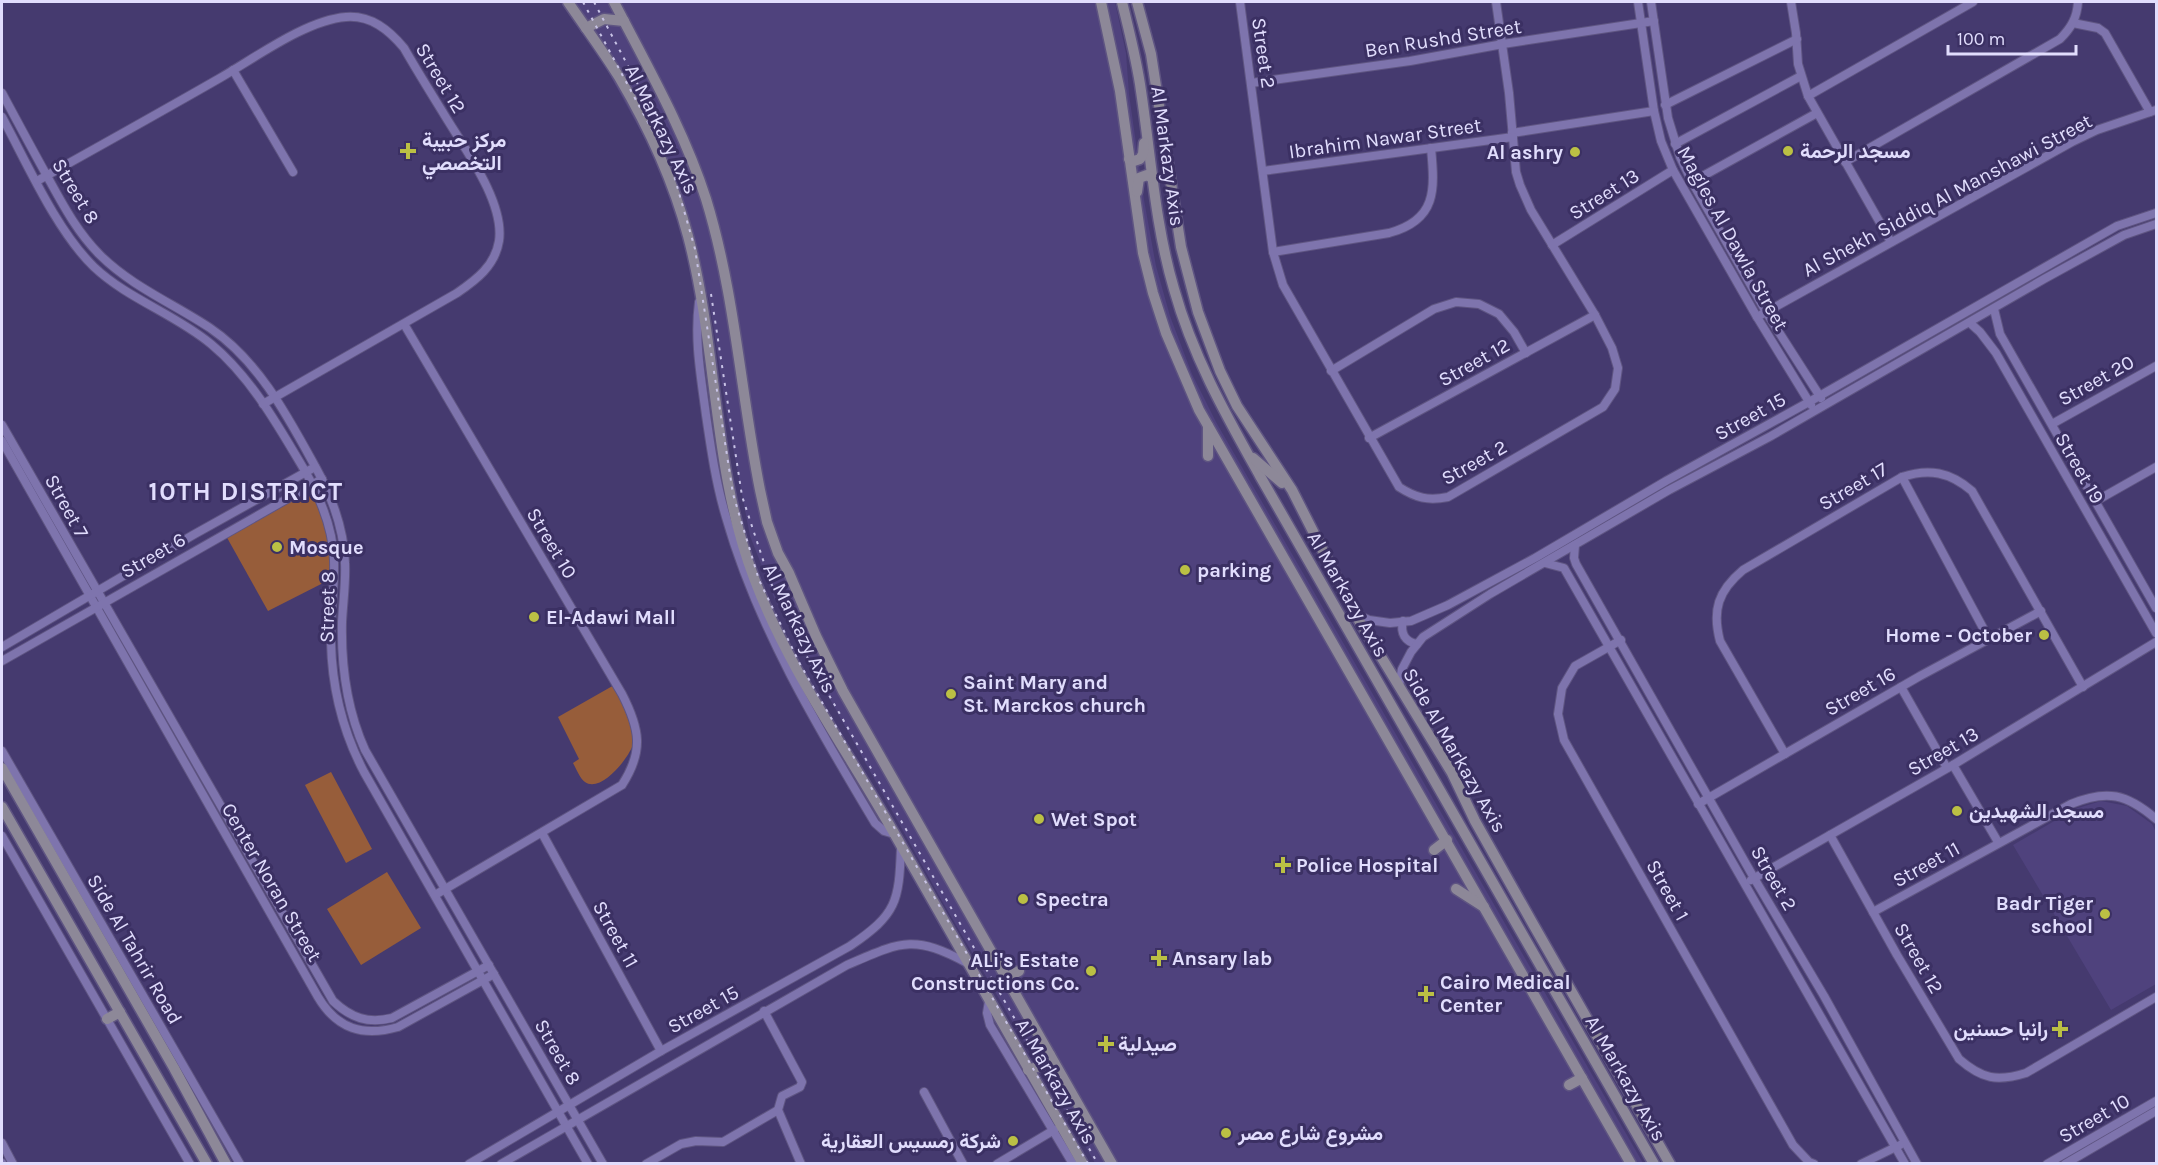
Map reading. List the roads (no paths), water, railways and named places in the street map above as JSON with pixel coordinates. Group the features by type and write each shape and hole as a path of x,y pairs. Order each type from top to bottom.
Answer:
{"main road":[{"name":"Al Markazy Axis","path":"568,2 620,78 659,155 681,210 700,294 723,459 732,506 749,564 767,610 799,672 1083,1164"},
{"name":"Al Markazy Axis","path":"614,2 682,135 714,227 723,267 758,483 767,522 778,554 843,691 1112,1164"},
{"name":"Al Markazy Axis","path":"1101,2 1120,92 1143,253 1153,293 1181,372 1208,426 1631,1164"},
{"name":"Al Markazy Axis","path":"1122,2 1134,50 1152,178 1169,270 1200,365 1247,453 1654,1164"},
{"name":"Side Al Markazy Axis","path":"1137,2 1151,54 1180,247 1198,312 1220,371 1237,406 1292,490 1355,614 1452,773 1533,924 1670,1164"},
{"path":"586,28 604,20 624,21"},
{"path":"1129,159 1134,161 1142,157 1146,126"},
{"path":"1136,209 1138,181 1144,175 1152,178"},
{"path":"1208,426 1208,456"},
{"path":"1247,453 1292,490"},
{"path":"2,768 172,1056 226,1164"},
{"path":"1463,830 1466,800"},
{"path":"2,807 207,1164"},
{"path":"1434,850 1447,840"},
{"path":"1456,889 1485,907"},
{"path":"1006,978 1019,971"},
{"path":"107,1019 120,1012"},
{"path":"1028,1070 1040,1067 1050,1055"},
{"path":"1593,1096 1599,1098 1605,1094 1604,1074"},
{"path":"1569,1085 1582,1078"},
{"path":"1621,1146 1618,1126 1623,1122 1631,1123"}],"street":[{"name":"Street 2","path":"1240,2 1273,252 1283,285 1399,487 1414,497 1431,500 1448,497 1603,407 1615,389 1618,368 1612,348 1595,315 1531,210 1520,185 1496,2"},
{"name":"Magles Al Dawla Street","path":"1638,2 1653,111 1673,170 1757,318 1814,411"},
{"name":"Magles Al Dawla Street","path":"1651,2 1665,105 1675,144 1693,185 1766,312 1825,404"},
{"path":"1791,2 1801,76 1808,96 1891,242"},
{"path":"1808,96 1973,2"},
{"path":"1845,162 2060,39 2073,23 2078,2"},
{"name":"Street 12","path":"37,181 294,35 333,19 365,19 380,25 393,35 404,48 489,193 499,224 499,241 494,257 484,272 472,283 262,404"},
{"name":"Ben Rushd Street","path":"1251,83 1410,61 1654,21"},
{"path":"2073,23 2098,28 2104,33 2153,111"},
{"path":"1665,105 1797,39"},
{"path":"232,70 294,172"},
{"path":"1675,144 1801,76"},
{"name":"Street 8","path":"2,93 77,229 102,257 124,274 226,340 253,367 274,397 315,466 334,509 344,549 342,640 350,712 365,750 603,1164"},
{"path":"2,119 10,109"},
{"name":"Ibrahim Nawar Street","path":"1263,171 1431,148 1653,111"},
{"name":"Al Shekh Siddiq Al Manshawi Street","path":"1757,318 2072,142 2097,130 2153,111"},
{"path":"1685,193 1693,185 1817,113"},
{"path":"2,119 15,117"},
{"name":"Street 8","path":"2,119 72,242 95,268 118,285 211,344 237,371 262,404 305,472 327,520 332,540 334,561 331,642 335,697 354,754 588,1164"},
{"path":"1273,252 1404,229 1426,210 1432,196 1434,182 1431,148"},
{"name":"Street 13","path":"1552,245 1673,170"},
{"name":"Street 15","path":"1355,614 1369,620 1390,623 1420,617 1448,605 1669,490 1970,323 2117,226 2157,213"},
{"name":"Street 15","path":"1399,686 1402,669 1417,644 1437,626 1575,545 1666,481 2041,276 2124,235 2157,224"},
{"path":"1331,371 1434,309 1456,302 1479,304 1499,314 1514,332 1526,353"},
{"name":"Street 19","path":"1994,309 2000,334 2157,608"},
{"name":"Street 12","path":"1369,438 1595,315"},
{"name":"Street 19","path":"1970,323 1996,352 2062,471 2157,633"},
{"name":"Street 10","path":"404,324 622,694 635,723 638,741 631,772 622,785 435,895"},
{"name":"Street 20","path":"2052,424 2157,366"},
{"name":"Street 7","path":"2,425 92,593 95,607"},
{"name":"Street 7","path":"2,441 92,593 103,603"},
{"path":"2062,471 2075,464"},
{"name":"Street 6","path":"2,647 315,466"},
{"path":"2096,501 2157,467"},
{"name":"Street 17","path":"1785,754 1720,641 1716,626 1717,610 1722,594 1730,581 1743,570 1902,477 1916,472 1932,471 1953,477 1972,491 2083,687"},
{"path":"1902,477 1989,639"},
{"name":"Street 6","path":"2,661 322,479"},
{"name":"Street 2","path":"1575,545 1576,564 1754,878 1830,1006 1917,1164"},
{"name":"Street 2","path":"1545,563 1564,568 1905,1164"},
{"name":"Center Noran Street","path":"103,603 333,1001 354,1017 367,1021 380,1021 392,1018 489,965"},
{"name":"Center Noran Street","path":"95,607 318,997 332,1016 354,1029 369,1032 384,1031 398,1027 494,974"},
{"name":"Street 16","path":"1698,804 1901,687 2041,611"},
{"path":"1403,621 1402,630 1405,638 1417,644"},
{"name":"Street 1","path":"1621,640 1575,666 1562,688 1558,714 1564,740 1793,1145 1809,1162 1814,1164"},
{"name":"Street 13","path":"1744,884 1950,766 2157,642"},
{"path":"1901,687 1998,842"},
{"name":"Side Al Tahrir Road","path":"2,751 172,1056 240,1164"},
{"name":"Street 11","path":"1873,912 1998,842 2089,796 2109,795 2128,800 2157,819"},
{"name":"Street 11","path":"542,832 661,1052"},
{"name":"Street 12","path":"1830,835 1959,1059 1973,1071 1990,1077 2008,1078 2026,1073 2157,997"},
{"path":"2,836 190,1164"},
{"name":"Street 15","path":"469,1164 661,1052 850,946 875,929 893,907 898,894 901,846"},
{"name":"Street 15","path":"501,1164 847,965 896,945 925,945 946,952 967,963"},
{"path":"989,1001 987,1013 990,1024 1072,1164"},
{"path":"764,1011 802,1082 800,1087 782,1096 778,1110 801,1164"},
{"path":"924,1092 963,1164"},
{"name":"Street 10","path":"2047,1164 2157,1101"},
{"path":"646,1164 681,1144 696,1141 723,1142 778,1110"},
{"name":"Street 10","path":"2065,1164 2157,1112"},
{"path":"997,1164 1054,1130"},
{"path":"1861,1164 1905,1142"},
{"path":"2,1143 13,1164"}],"railway":[{"path":"583,2 671,165 695,249 733,494 759,580 800,664 1088,1164"},
{"path":"594,2 660,126"},
{"path":"711,294 742,496 770,581 806,655 1098,1164"}],"place":[{"name":"مركز حبيبة التخصصي","path":"408,151"},
{"name":"مسجد الرحمة","path":"1788,151"},
{"name":"Al ashry","path":"1575,152"},
{"name":"Mosque","path":"277,547"},
{"name":"parking","path":"1185,570"},
{"name":"El-Adawi Mall","path":"534,617"},
{"name":"Home - October","path":"2044,635"},
{"name":"Saint Mary and St. Marckos church","path":"951,694"},
{"name":"مسجد الشهيدين","path":"1957,811"},
{"name":"Wet Spot","path":"1039,819"},
{"name":"Police Hospital","path":"1283,865"},
{"name":"Spectra","path":"1023,899"},
{"name":"Badr Tiger school","path":"2105,914"},
{"name":"Ansary lab","path":"1159,958"},
{"name":"ALi's Estate Constructions Co.","path":"1091,971"},
{"name":"Cairo Medical Center","path":"1426,994"},
{"name":"رانيا حسنين","path":"2060,1029"},
{"name":"صيدلية","path":"1106,1044"},
{"name":"مشروع شارع مصر","path":"1226,1133"},
{"name":"شركة رمسيس العقارية","path":"1013,1141"}],"district":[{"name":"10TH DISTRICT","path":"246,491"}]}
